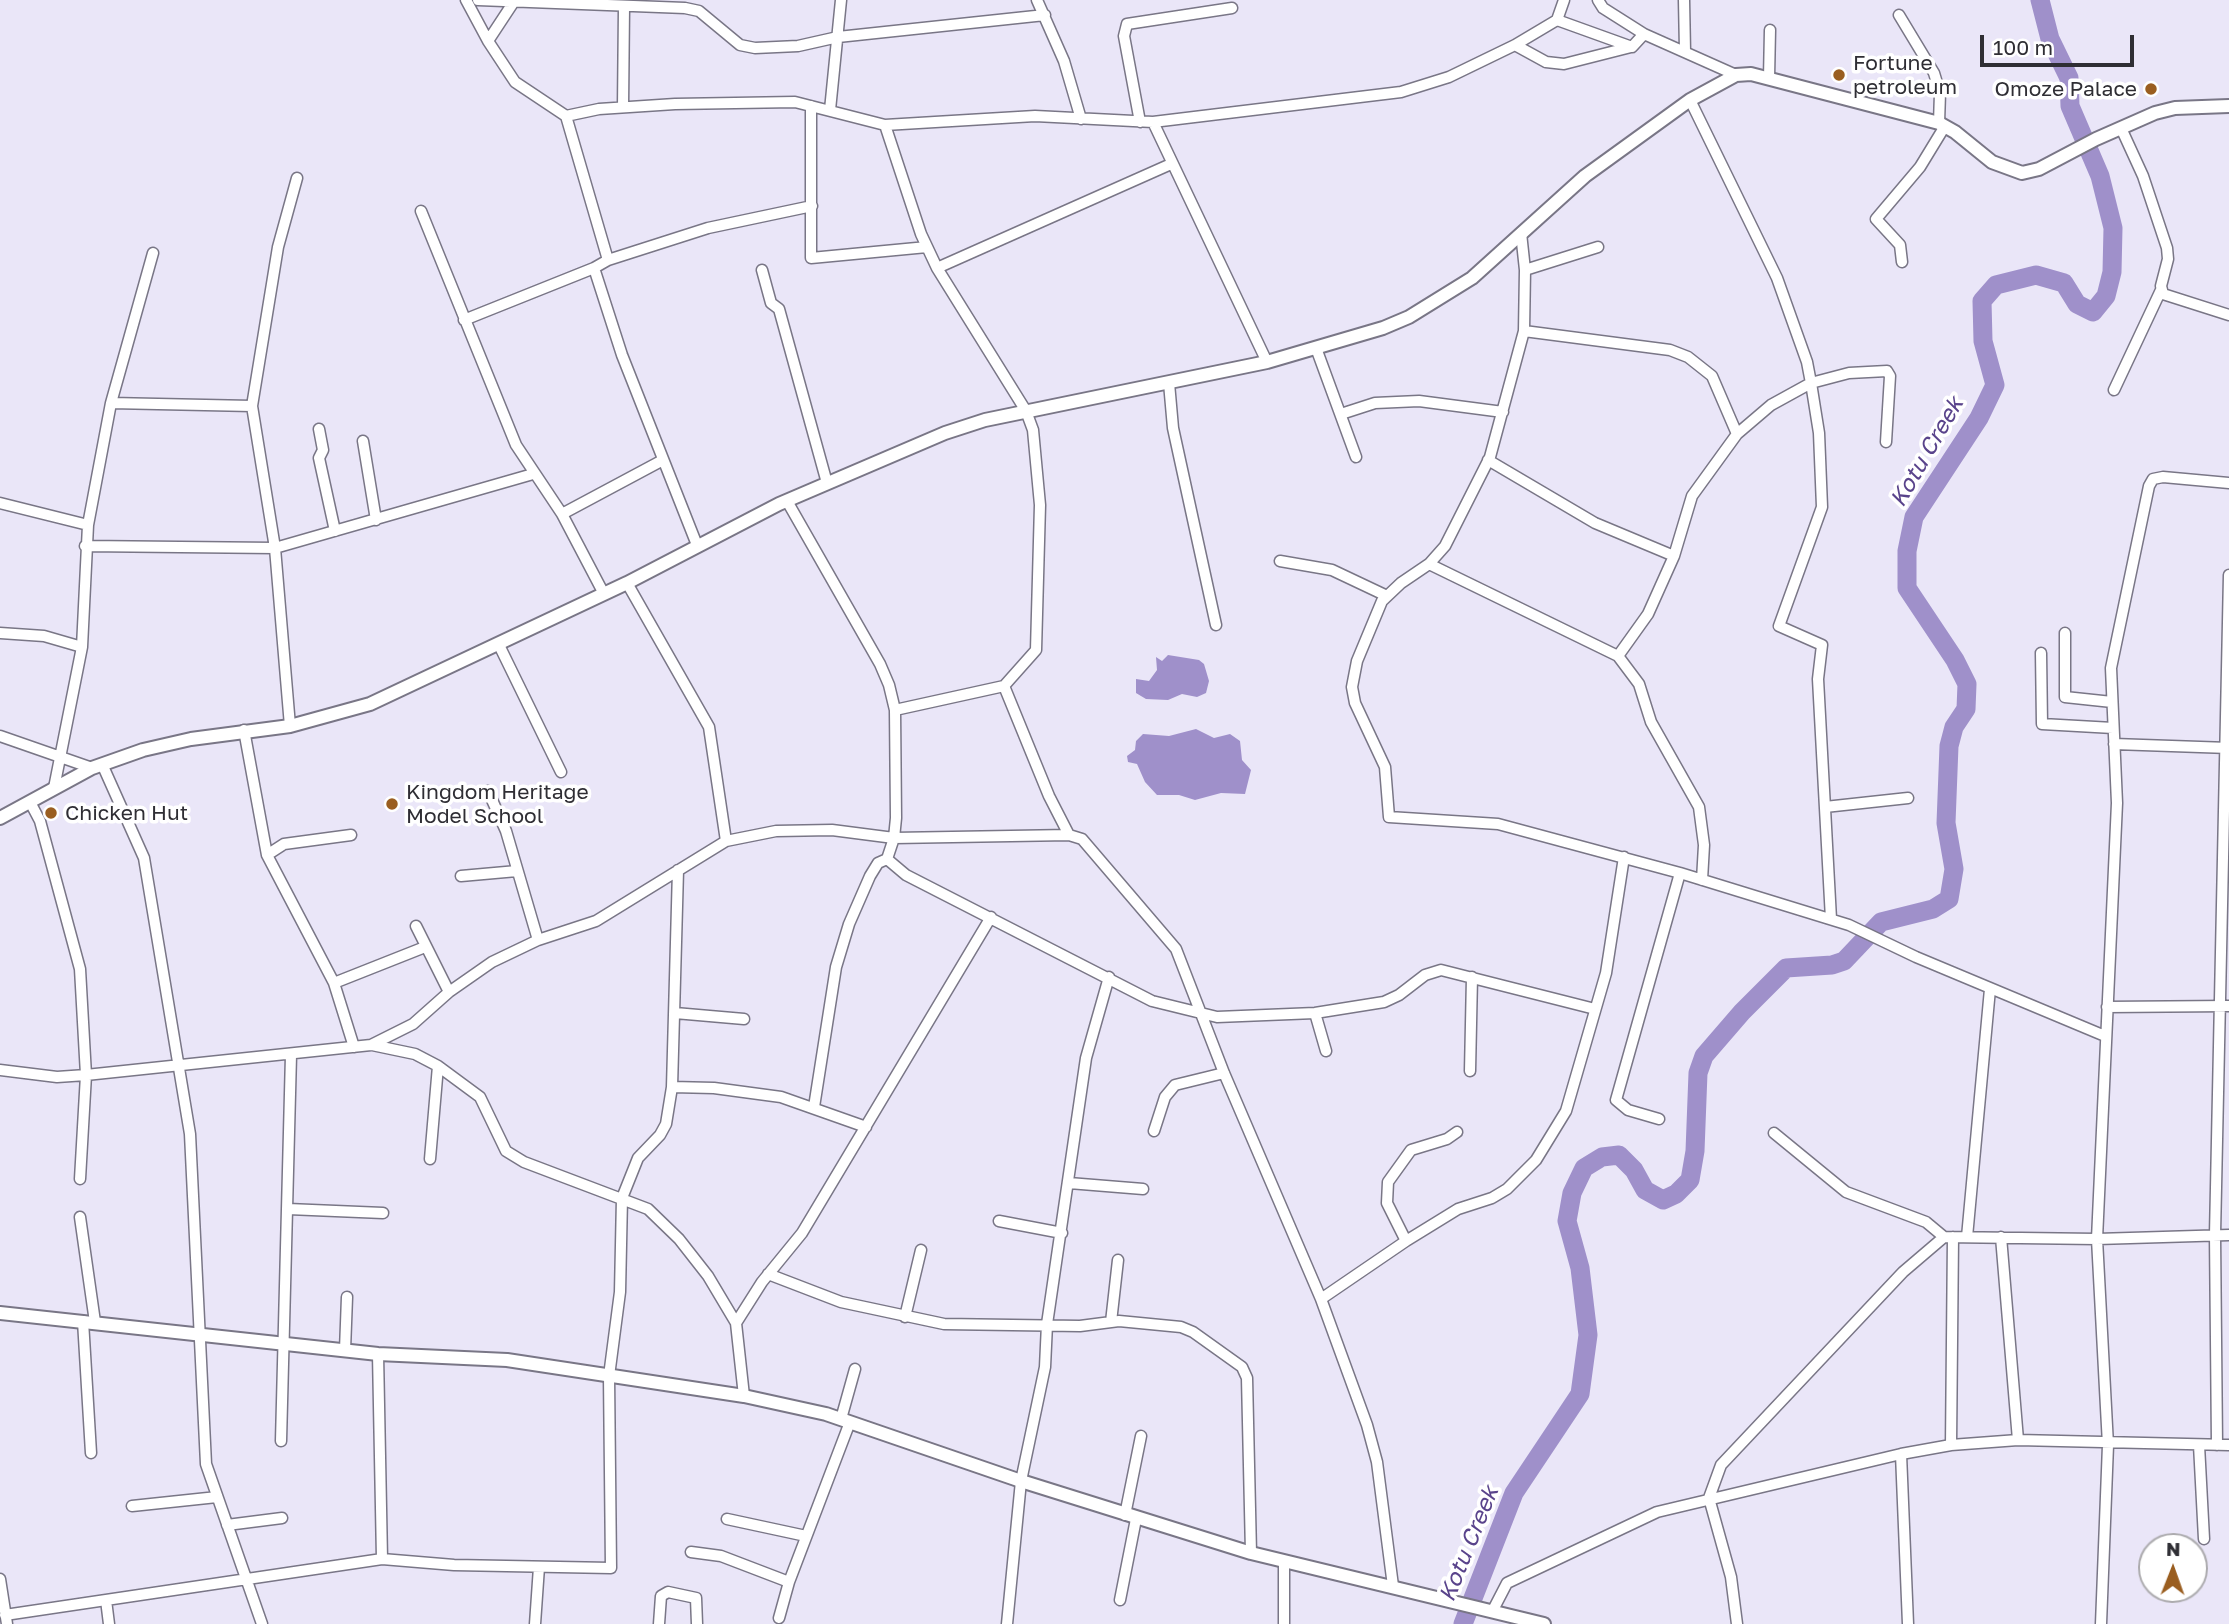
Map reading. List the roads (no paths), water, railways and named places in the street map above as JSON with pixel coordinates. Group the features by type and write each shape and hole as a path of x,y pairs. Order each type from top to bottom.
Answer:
{"street":[{"path":"466,0 488,41 516,82 566,116 608,260"},
{"path":"478,0 699,11 740,46 755,48 798,46 838,37 1045,15"},
{"path":"830,110 841,0"},
{"path":"1037,0 1064,61 1081,119"},
{"path":"566,116 623,107 750,102 811,106 885,125 1035,116 1153,122 1401,92 1449,77 1516,45 1557,20 1564,0"},
{"path":"1598,0 1603,8 1644,34 1736,75"},
{"path":"1684,0 1685,51"},
{"path":"488,41 514,2"},
{"path":"623,107 624,7"},
{"path":"1140,122 1124,36 1127,24 1232,8"},
{"path":"1899,15 1934,73 1940,93 1942,125 1920,167 1876,219 1900,244 1902,261"},
{"path":"1557,20 1632,47"},
{"path":"1769,78 1770,30"},
{"path":"1516,45 1546,62 1564,64 1632,47 1644,34"},
{"path":"0,818 97,766 166,744 244,730 290,726 370,704 627,583 786,501 945,433 985,419 1268,362 1383,328 1436,303 1472,278 1586,176 1690,100 1736,75 1751,74 1769,78 1942,125 1993,162 2015,172 2039,169 2089,142 2175,108 2229,106"},
{"path":"1690,100 1776,278 1807,362 1811,383 1819,433 1822,507 1779,626 1822,645 1818,679 1831,919"},
{"path":"811,106 811,258 927,247"},
{"path":"1153,122 1268,362"},
{"path":"885,125 927,247 937,268 1026,411 1033,430 1039,478 1036,650 1004,686 895,710"},
{"path":"2114,390 2161,290 2168,259 2167,248 2143,176 2121,128"},
{"path":"937,268 1171,164"},
{"path":"290,726 275,548 252,406 278,247 297,178"},
{"path":"464,320 608,260 708,228 812,206"},
{"path":"421,211 516,445 562,514 604,594"},
{"path":"1521,233 1525,270 1524,331 1488,460 1445,546 1429,564 1382,601 1357,662 1352,687 1355,703 1385,767 1390,817 1498,824 1624,857 1831,919 2105,1036"},
{"path":"1525,270 1598,247"},
{"path":"54,788 82,647 88,525 111,402 153,253"},
{"path":"594,268 622,355 697,545"},
{"path":"762,270 771,303 779,309 827,483"},
{"path":"2161,290 2163,294 2229,315"},
{"path":"1524,331 1670,350 1688,357 1712,376 1737,434"},
{"path":"1316,348 1356,457"},
{"path":"1618,656 1648,614 1674,556 1692,496 1737,434 1771,405 1811,383 1849,373 1887,371 1890,376 1886,442"},
{"path":"1169,383 1173,428 1216,625"},
{"path":"1341,414 1376,403 1419,401 1503,412"},
{"path":"111,402 252,406"},
{"path":"319,429 323,450 319,458 335,531"},
{"path":"363,441 376,520"},
{"path":"562,514 663,460"},
{"path":"1488,460 1595,523 1674,556"},
{"path":"85,546 275,548 533,474"},
{"path":"2101,1624 2108,1445 2097,1239 2117,803 2110,668 2149,486 2153,479 2163,477 2229,483"},
{"path":"786,501 880,664 895,710 894,838 887,859 878,863 870,876 849,924 836,967 814,1107"},
{"path":"0,503 88,525"},
{"path":"1280,561 1332,570 1387,596"},
{"path":"1429,564 1618,656 1639,684 1651,722 1699,807 1704,845 1702,880"},
{"path":"2217,1445 2215,1235 2225,1006 2221,874 2228,748 2229,575"},
{"path":"627,583 709,727 726,841"},
{"path":"0,633 44,636 82,647"},
{"path":"2065,633 2065,697 2112,702"},
{"path":"499,645 561,772"},
{"path":"2040,653 2042,724 2113,728"},
{"path":"1004,686 1049,796 1069,835"},
{"path":"244,730 267,855 334,983 354,1047"},
{"path":"0,736 60,757 97,766 144,858 190,1134 197,1332 206,1464 262,1624"},
{"path":"2114,744 2228,748"},
{"path":"488,791 506,831 538,940"},
{"path":"1825,807 1908,798"},
{"path":"30,802 40,821 80,969 86,1075 80,1180"},
{"path":"371,1045 413,1024 449,992 492,962 538,940 596,920 726,841 776,831 832,830 894,838 1069,835 1082,839 1176,949 1224,1073 1321,1299 1377,1462 1393,1586"},
{"path":"267,855 284,844 351,835"},
{"path":"1321,1299 1458,1209 1492,1198 1507,1189 1536,1160 1566,1111 1606,973 1624,857"},
{"path":"887,859 906,875 1109,977 1152,1002 1217,1017 1315,1013 1384,1002 1399,995 1433,971 1472,977 1595,1009"},
{"path":"0,1579 6,1620 245,1577 382,1559 454,1565 611,1568 609,1376 620,1292 622,1198 638,1158 660,1135 666,1124 673,1087 678,870"},
{"path":"461,876 517,871"},
{"path":"1659,1119 1628,1110 1616,1100 1680,873"},
{"path":"736,1323 768,1274 802,1233 991,917"},
{"path":"416,926 449,992"},
{"path":"334,983 425,947"},
{"path":"1007,1624 1021,1481 1045,1367 1047,1324 1087,1058 1109,977"},
{"path":"1470,1071 1472,977"},
{"path":"1967,1237 1990,989"},
{"path":"2107,1007 2225,1006"},
{"path":"675,1013 744,1018"},
{"path":"1315,1013 1326,1051"},
{"path":"0,1070 57,1077 371,1045 415,1054 438,1066 480,1097 506,1151 524,1162 648,1209 679,1239 708,1276 736,1323 744,1396"},
{"path":"281,1441 281,1343 288,1209 291,1055"},
{"path":"430,1159 438,1066"},
{"path":"1154,1131 1165,1097 1175,1085 1224,1073"},
{"path":"673,1087 765,1094 814,1107 866,1127"},
{"path":"1406,1241 1387,1203 1388,1182 1411,1150 1447,1139 1457,1132"},
{"path":"1774,1133 1846,1192 1926,1222 1949,1237 2097,1239 2229,1235"},
{"path":"1069,1183 1143,1189"},
{"path":"288,1209 383,1213"},
{"path":"80,1217 89,1322 91,1452"},
{"path":"999,1221 1062,1233"},
{"path":"1949,1237 1951,1445"},
{"path":"1737,1624 1731,1577 1709,1498 1721,1465 1902,1272 1949,1237"},
{"path":"2001,1237 2018,1440"},
{"path":"905,1317 921,1250"},
{"path":"1111,1322 1118,1260"},
{"path":"768,1274 821,1296 944,1324 1080,1326 1111,1322 1181,1327 1211,1345 1245,1372 1251,1553"},
{"path":"345,1350 347,1297"},
{"path":"0,1313 197,1332 378,1354 507,1360 744,1396 845,1420 1130,1517 1251,1553 1544,1624"},
{"path":"378,1354 382,1559"},
{"path":"779,1618 845,1420 855,1369"},
{"path":"1120,1600 1141,1436"},
{"path":"1493,1610 1507,1583 1657,1512 1900,1454 1951,1445 2018,1440 2108,1445 2229,1445"},
{"path":"2199,1445 2204,1533"},
{"path":"1900,1454 1908,1624"},
{"path":"132,1506 217,1497"},
{"path":"227,1525 282,1518"},
{"path":"727,1519 806,1536"},
{"path":"691,1552 721,1556 789,1582"},
{"path":"1284,1562 1284,1624"},
{"path":"535,1624 539,1567"},
{"path":"659,1624 661,1596 668,1592 696,1598 697,1624"},
{"path":"106,1600 109,1624"}],"waterway":[{"name":"Kotu Creek","path":"1463,1624 1514,1493 1580,1394 1588,1335 1580,1268 1567,1221 1572,1193 1584,1168 1602,1157 1619,1155 1634,1170 1645,1190 1663,1200 1676,1194 1690,1180 1695,1151 1698,1073 1704,1056 1742,1012 1786,968 1832,965 1844,961 1881,922 1933,909 1949,899 1954,869 1946,823 1949,746 1954,727 1966,709 1967,684 1955,660 1907,588 1907,551 1914,517 1979,418 1995,385 1983,341 1982,301 1996,285 2036,275 2064,283 2077,304 2093,312 2106,296 2112,272 2113,228 2100,176 2070,106 2069,78 2050,39 2040,0"}],"place":[{"name":"Fortune petroleum","path":"1839,75"},
{"name":"Omoze Palace","path":"2151,89"},
{"name":"Kingdom Heritage Model School","path":"392,804"},
{"name":"Chicken Hut","path":"51,813"}]}
